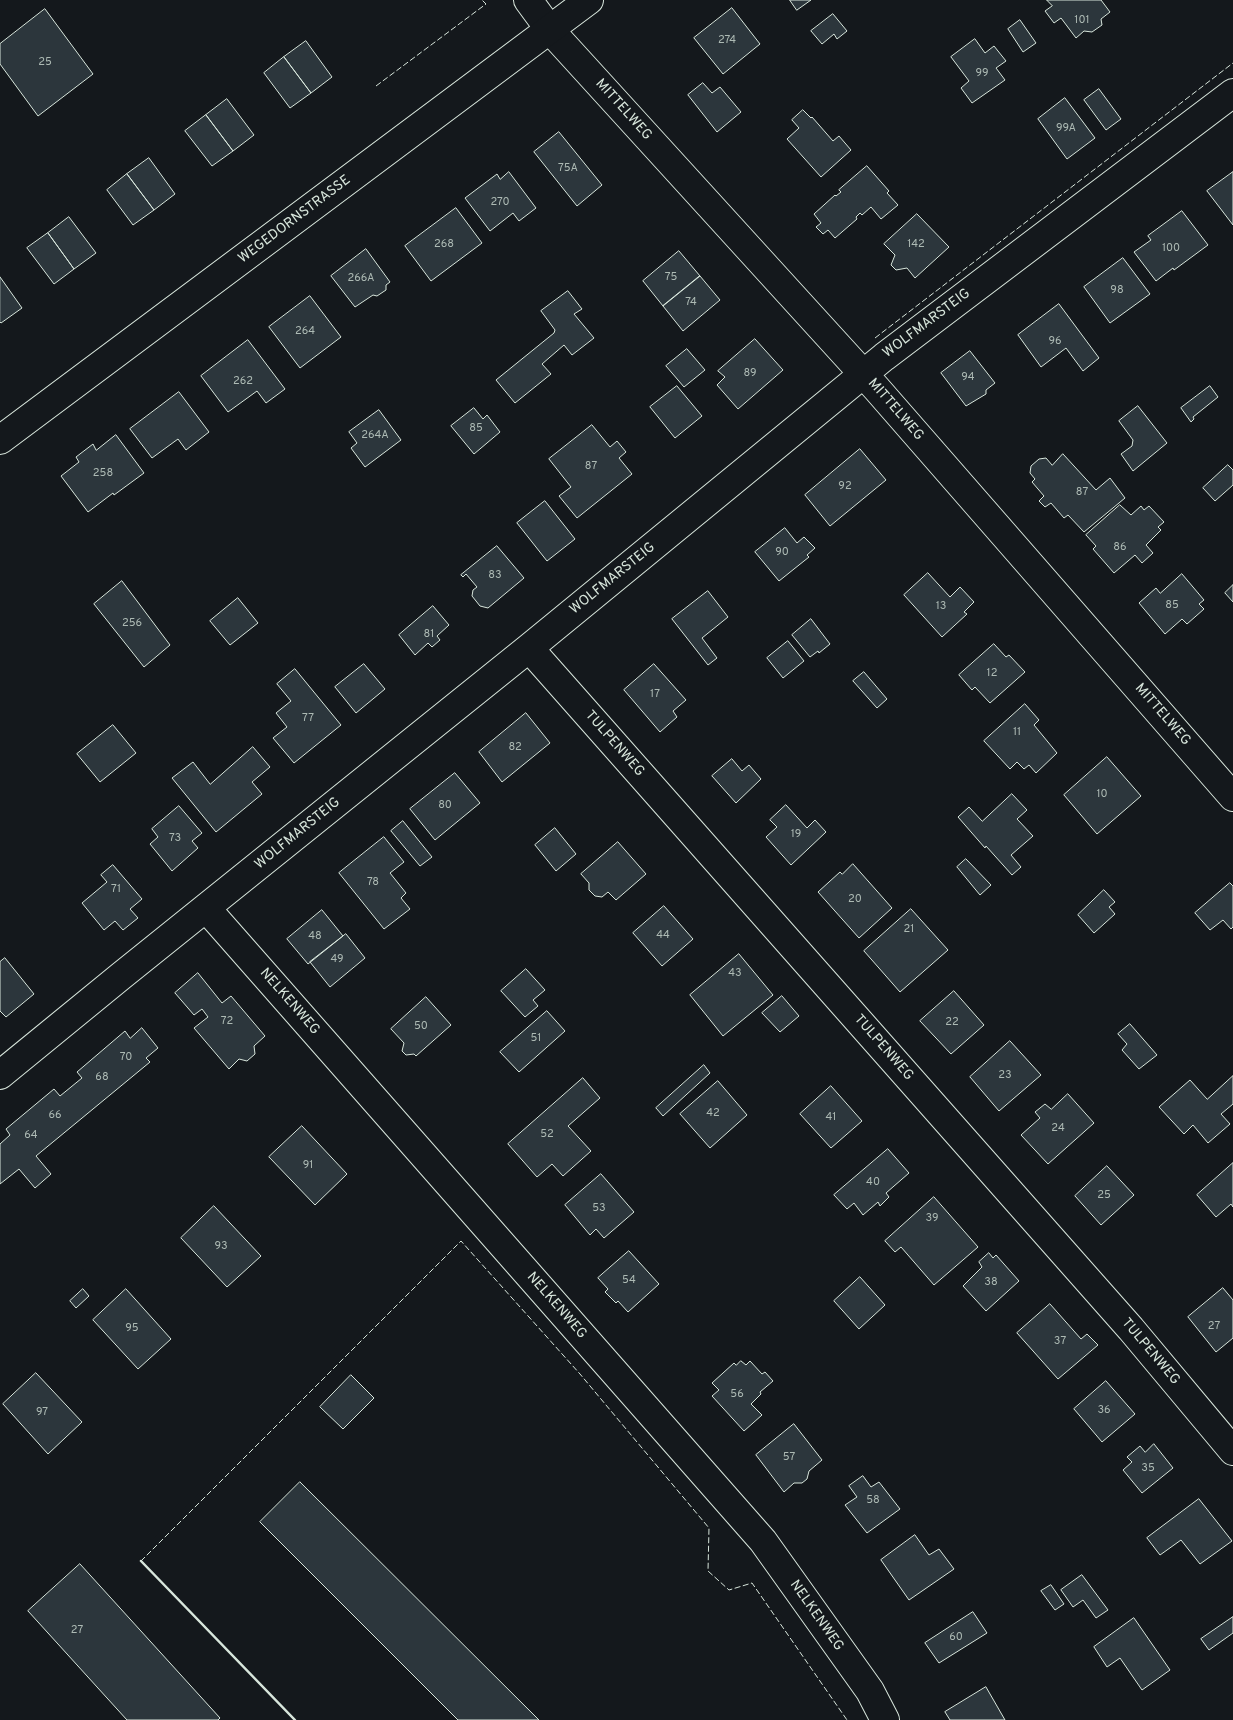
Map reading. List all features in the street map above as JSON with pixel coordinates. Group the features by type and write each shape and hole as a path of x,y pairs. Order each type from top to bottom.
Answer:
{"street":[{"name":"MITTELWEG","path":"528,0 550,30 863,374 1233,797"},
{"name":"WEGEDORNSTRASSE","path":"0,440 589,0"},
{"name":"WOLFMARSTEIG","path":"0,1076 529,648 863,374 1233,93"},
{"name":"TULPENWEG","path":"529,648 1131,1329 1233,1451"},
{"name":"NELKENWEG","path":"206,908 763,1541 870,1691 886,1720"}],"building":[{"path":"790,0 811,0 797,10"},
{"path":"1047,0 1101,0 1110,12 1101,19 1102,25 1092,32 1084,31 1076,38 1061,18 1054,23 1045,11 1052,6"},
{"path":"732,8 760,44 723,74 694,38"},
{"path":"45,9 93,74 38,116 0,64 0,44"},
{"path":"833,14 847,31 837,39 834,34 822,44 811,31"},
{"path":"1020,20 1036,43 1023,52 1008,29"},
{"path":"975,39 985,53 994,46 1006,61 996,68 1005,80 972,103 961,88 969,81 951,57"},
{"path":"306,41 332,77 311,93 284,57"},
{"path":"284,57 311,93 290,108 264,73"},
{"path":"703,83 712,93 720,87 741,112 717,132 688,95"},
{"path":"1099,89 1121,119 1106,130 1084,100"},
{"path":"1065,98 1095,138 1067,159 1038,119"},
{"path":"227,99 254,135 233,151 206,115"},
{"path":"803,110 812,117 833,141 839,136 851,150 821,177 787,139 799,128 792,120"},
{"path":"206,115 233,151 212,166 185,131"},
{"path":"559,132 602,185 577,206 534,152"},
{"path":"149,158 175,194 154,210 127,174"},
{"path":"867,166 889,191 887,193 898,205 881,219 871,207 862,215 860,213 856,217 857,219 835,238 828,230 823,234 816,227 821,223 814,214 841,192 839,190"},
{"path":"509,172 536,208 519,221 513,213 490,231 465,198 497,174 500,179"},
{"path":"1233,172 1233,225 1207,191"},
{"path":"127,174 154,210 133,225 107,190"},
{"path":"456,208 482,243 431,281 405,246"},
{"path":"1182,211 1208,245 1156,281 1134,252 1151,240 1148,236"},
{"path":"917,214 949,247 915,278 907,268 896,270 891,265 895,255 884,244"},
{"path":"69,217 96,253 74,269 48,233"},
{"path":"48,233 74,269 54,284 27,248"},
{"path":"366,249 390,282 386,285 386,290 377,296 373,295 355,307 331,276"},
{"path":"679,251 700,276 663,306 643,281"},
{"path":"1123,258 1150,294 1110,323 1084,287"},
{"path":"700,276 720,300 683,331 663,306"},
{"path":"0,277 22,308 1,323 0,322"},
{"path":"568,291 582,309 574,314 594,338 572,355 564,345 542,364 551,374 515,403 496,380 554,333 555,330 541,311"},
{"path":"310,296 341,337 300,368 269,327"},
{"path":"1059,304 1099,358 1083,371 1066,348 1041,367 1018,335"},
{"path":"755,339 783,370 738,409 717,385 725,377 718,371"},
{"path":"248,340 285,389 266,403 257,391 228,412 201,376"},
{"path":"687,349 705,370 684,387 666,366"},
{"path":"970,351 995,383 986,390 986,394 966,406 941,373"},
{"path":"677,386 702,416 675,438 650,407"},
{"path":"1210,386 1218,397 1193,417 1194,419 1191,422 1181,408"},
{"path":"179,392 209,432 186,450 178,439 152,458 130,429"},
{"path":"1138,406 1167,443 1133,471 1121,454 1132,446 1133,440 1119,421"},
{"path":"474,408 483,419 487,415 500,432 474,454 451,426"},
{"path":"379,410 401,440 365,467 351,448 357,443 349,432"},
{"path":"592,425 610,447 617,441 626,452 619,458 632,474 577,518 559,496 571,487 549,459"},
{"path":"116,435 144,473 88,512 61,476 79,462 76,457 93,444 96,450"},
{"path":"860,449 886,480 830,526 805,495"},
{"path":"1063,454 1096,490 1110,478 1125,498 1084,532 1068,515 1064,518 1051,503 1045,507 1039,501 1044,496 1032,482 1035,479 1030,473 1031,466 1039,459 1046,458 1052,465"},
{"path":"1228,465 1233,470 1233,485 1215,501 1203,488"},
{"path":"545,501 575,539 547,561 517,523"},
{"path":"1120,505 1131,515 1141,506 1144,510 1149,506 1164,522 1158,527 1161,530 1146,545 1153,553 1142,563 1135,555 1114,573 1093,549 1096,546 1086,535"},
{"path":"785,528 797,543 804,537 815,548 807,555 809,557 779,581 755,552"},
{"path":"497,546 524,578 488,608 480,606 472,596 473,590 477,587 466,574 463,577 461,575"},
{"path":"928,573 950,597 960,587 974,602 964,612 967,614 942,637 904,595"},
{"path":"1182,574 1204,600 1199,604 1204,609 1187,624 1182,619 1165,634 1139,603 1156,588 1160,593"},
{"path":"122,581 170,645 144,667 94,604"},
{"path":"1233,585 1233,602 1225,593"},
{"path":"708,591 728,617 702,638 717,658 708,665 672,619"},
{"path":"238,598 258,623 230,645 210,621"},
{"path":"433,606 449,625 437,636 440,640 432,647 428,643 415,655 399,635"},
{"path":"811,619 830,644 819,653 818,651 810,657 792,635"},
{"path":"788,641 804,661 783,678 767,658"},
{"path":"994,644 1006,657 1009,655 1025,672 990,703 975,687 972,690 959,675"},
{"path":"364,664 385,689 356,713 335,687"},
{"path":"654,664 686,700 673,711 677,717 660,732 624,690"},
{"path":"295,669 341,725 294,763 273,738 287,727 276,713 291,701 277,684"},
{"path":"864,672 887,699 877,708 853,681"},
{"path":"1025,704 1039,720 1034,725 1057,753 1036,773 1029,765 1024,769 1017,762 1010,769 984,741"},
{"path":"526,713 550,743 502,782 479,752"},
{"path":"113,725 136,753 100,782 77,754"},
{"path":"253,747 270,767 252,782 262,794 216,832 172,778 193,762 210,784"},
{"path":"1107,757 1141,796 1097,834 1064,795"},
{"path":"732,759 742,771 749,765 761,779 736,803 712,776"},
{"path":"455,773 480,803 435,840 410,809"},
{"path":"1012,794 1027,810 1017,819 1033,836 1011,855 1021,867 1012,875 958,817 969,807 982,821"},
{"path":"786,805 807,828 815,820 826,832 791,865 766,837 777,827 770,820"},
{"path":"179,806 202,833 192,841 198,848 172,871 150,844 158,837 152,829"},
{"path":"403,821 432,857 420,866 391,831"},
{"path":"555,828 576,854 556,871 535,845"},
{"path":"384,837 404,862 390,873 406,893 401,898 410,909 384,929 339,873"},
{"path":"618,842 646,874 616,900 608,892 602,897 595,896 589,890 589,883 581,874"},
{"path":"966,859 991,885 980,895 957,867"},
{"path":"853,864 892,908 859,938 818,892 840,872 842,874"},
{"path":"113,865 142,899 130,909 138,918 123,930 115,921 104,930 82,903 107,882 101,875"},
{"path":"1230,883 1233,886 1233,927 1231,929 1223,920 1210,930 1195,913"},
{"path":"1104,890 1115,902 1109,907 1115,914 1094,933 1078,915"},
{"path":"664,906 693,939 662,966 633,933"},
{"path":"911,909 948,950 900,992 864,951"},
{"path":"322,910 343,936 308,964 287,939"},
{"path":"346,934 365,958 330,987 310,962"},
{"path":"739,954 773,995 723,1036 690,995"},
{"path":"5,958 34,994 6,1017 0,1011 0,962"},
{"path":"526,969 545,990 533,1000 538,1006 525,1017 501,991"},
{"path":"198,973 222,1003 231,996 265,1036 254,1046 255,1054 247,1061 239,1059 229,1069 194,1028 208,1017 202,1009 194,1015 175,993"},
{"path":"954,991 984,1025 951,1054 920,1021"},
{"path":"782,996 799,1016 780,1032 762,1013"},
{"path":"426,997 451,1025 416,1056 414,1054 406,1055 402,1051 404,1043 391,1029"},
{"path":"547,1011 565,1031 519,1072 500,1052"},
{"path":"1130,1024 1157,1055 1139,1069 1122,1050 1127,1044 1118,1034"},
{"path":"142,1028 158,1048 146,1058 150,1062 36,1156 51,1174 35,1188 19,1169 0,1184 0,1144 10,1135 6,1129 54,1089 60,1096 82,1078 77,1072 125,1031 130,1038"},
{"path":"1010,1041 1041,1075 999,1111 970,1077"},
{"path":"704,1065 710,1073 663,1116 656,1108"},
{"path":"1233,1076 1233,1104 1221,1114 1230,1124 1208,1143 1193,1125 1184,1134 1159,1107 1190,1080 1207,1099"},
{"path":"583,1078 600,1098 568,1126 591,1151 563,1176 552,1164 537,1177 508,1144"},
{"path":"718,1081 747,1115 710,1148 680,1114"},
{"path":"831,1086 862,1121 831,1148 800,1114"},
{"path":"1068,1094 1094,1123 1048,1164 1021,1135 1040,1118 1035,1112 1045,1104 1051,1109"},
{"path":"302,1126 347,1174 315,1205 269,1157"},
{"path":"888,1149 909,1173 886,1193 889,1197 880,1206 878,1202 863,1215 854,1203 847,1209 834,1195"},
{"path":"1233,1163 1233,1207 1231,1204 1216,1217 1197,1195"},
{"path":"1107,1166 1134,1195 1101,1225 1075,1196"},
{"path":"601,1174 634,1212 604,1238 596,1229 590,1235 565,1205"},
{"path":"934,1197 978,1247 934,1285 901,1247 895,1252 885,1241"},
{"path":"214,1206 261,1256 227,1287 181,1238"},
{"path":"629,1251 659,1284 628,1312 618,1301 616,1303 605,1292 608,1289 598,1278"},
{"path":"989,1253 993,1258 996,1255 1019,1281 986,1311 963,1286 982,1267 979,1262"},
{"path":"860,1277 885,1305 859,1329 834,1301"},
{"path":"1223,1288 1233,1300 1233,1338 1216,1352 1188,1317"},
{"path":"83,1289 89,1296 76,1308 70,1301"},
{"path":"126,1289 171,1339 138,1369 93,1320"},
{"path":"1050,1304 1081,1339 1087,1334 1098,1345 1058,1379 1017,1333"},
{"path":"741,1361 746,1365 750,1361 762,1374 765,1372 773,1381 760,1392 761,1394 751,1404 762,1415 744,1431 712,1396 719,1390 712,1383 734,1363 736,1365"},
{"path":"36,1373 82,1422 48,1454 3,1404"},
{"path":"351,1375 374,1398 343,1429 320,1407"},
{"path":"1106,1381 1135,1414 1102,1442 1074,1409"},
{"path":"794,1424 822,1460 809,1471 807,1479 802,1483 794,1483 784,1492 756,1455"},
{"path":"1154,1444 1173,1468 1142,1493 1123,1470 1132,1462 1127,1457 1140,1446 1145,1452"},
{"path":"863,1476 871,1487 879,1482 900,1509 867,1533 845,1505 857,1497 849,1486"},
{"path":"300,1482 539,1720 458,1720 260,1522"},
{"path":"1199,1499 1232,1541 1200,1564 1181,1540 1160,1555 1147,1538"},
{"path":"915,1535 929,1555 939,1549 954,1569 909,1600 881,1560"},
{"path":"80,1564 220,1718 218,1720 127,1720 28,1611"},
{"path":"1082,1575 1108,1610 1096,1618 1083,1600 1073,1607 1061,1590"},
{"path":"1051,1585 1064,1604 1055,1610 1041,1591"},
{"path":"973,1612 987,1633 939,1663 925,1643"},
{"path":"1233,1617 1233,1633 1209,1650 1201,1639"},
{"path":"1134,1618 1170,1670 1142,1690 1120,1658 1107,1667 1094,1647"},
{"path":"986,1687 1005,1720 950,1720 945,1712"}],"fence":[{"path":"376,86 486,4 482,0"},
{"path":"875,338 1233,63"},
{"path":"295,1720 141,1561 461,1241 580,1374 709,1528 708,1571 729,1590 752,1583 847,1720"}],"wall":[{"path":"141,1561 295,1720"}]}
